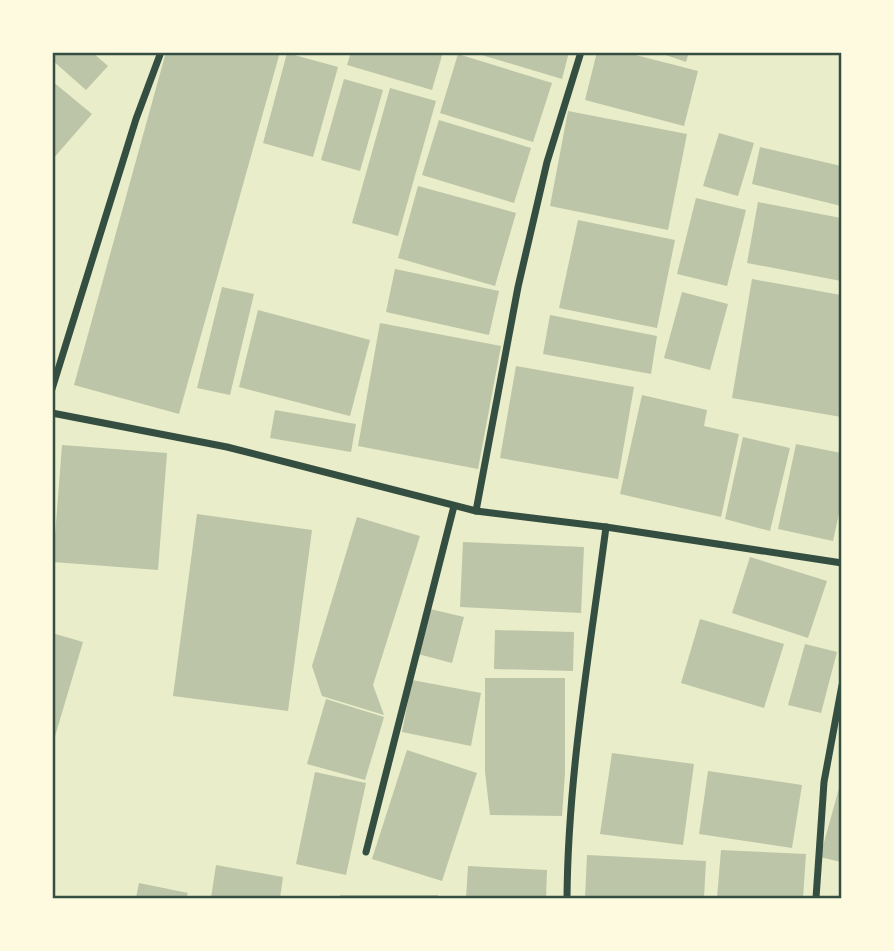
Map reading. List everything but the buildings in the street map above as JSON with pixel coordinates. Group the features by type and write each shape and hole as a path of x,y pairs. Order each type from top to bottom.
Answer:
{"street":[{"path":"52,389 136,119 161,52"},
{"path":"476,511 518,287 547,162 581,52"},
{"path":"52,413 227,447 476,511 606,527 842,563"},
{"path":"366,852 454,506"},
{"path":"567,898 567,835 606,527"},
{"path":"816,898 824,782 842,685"},
{"path":"831,743 842,744"}]}
